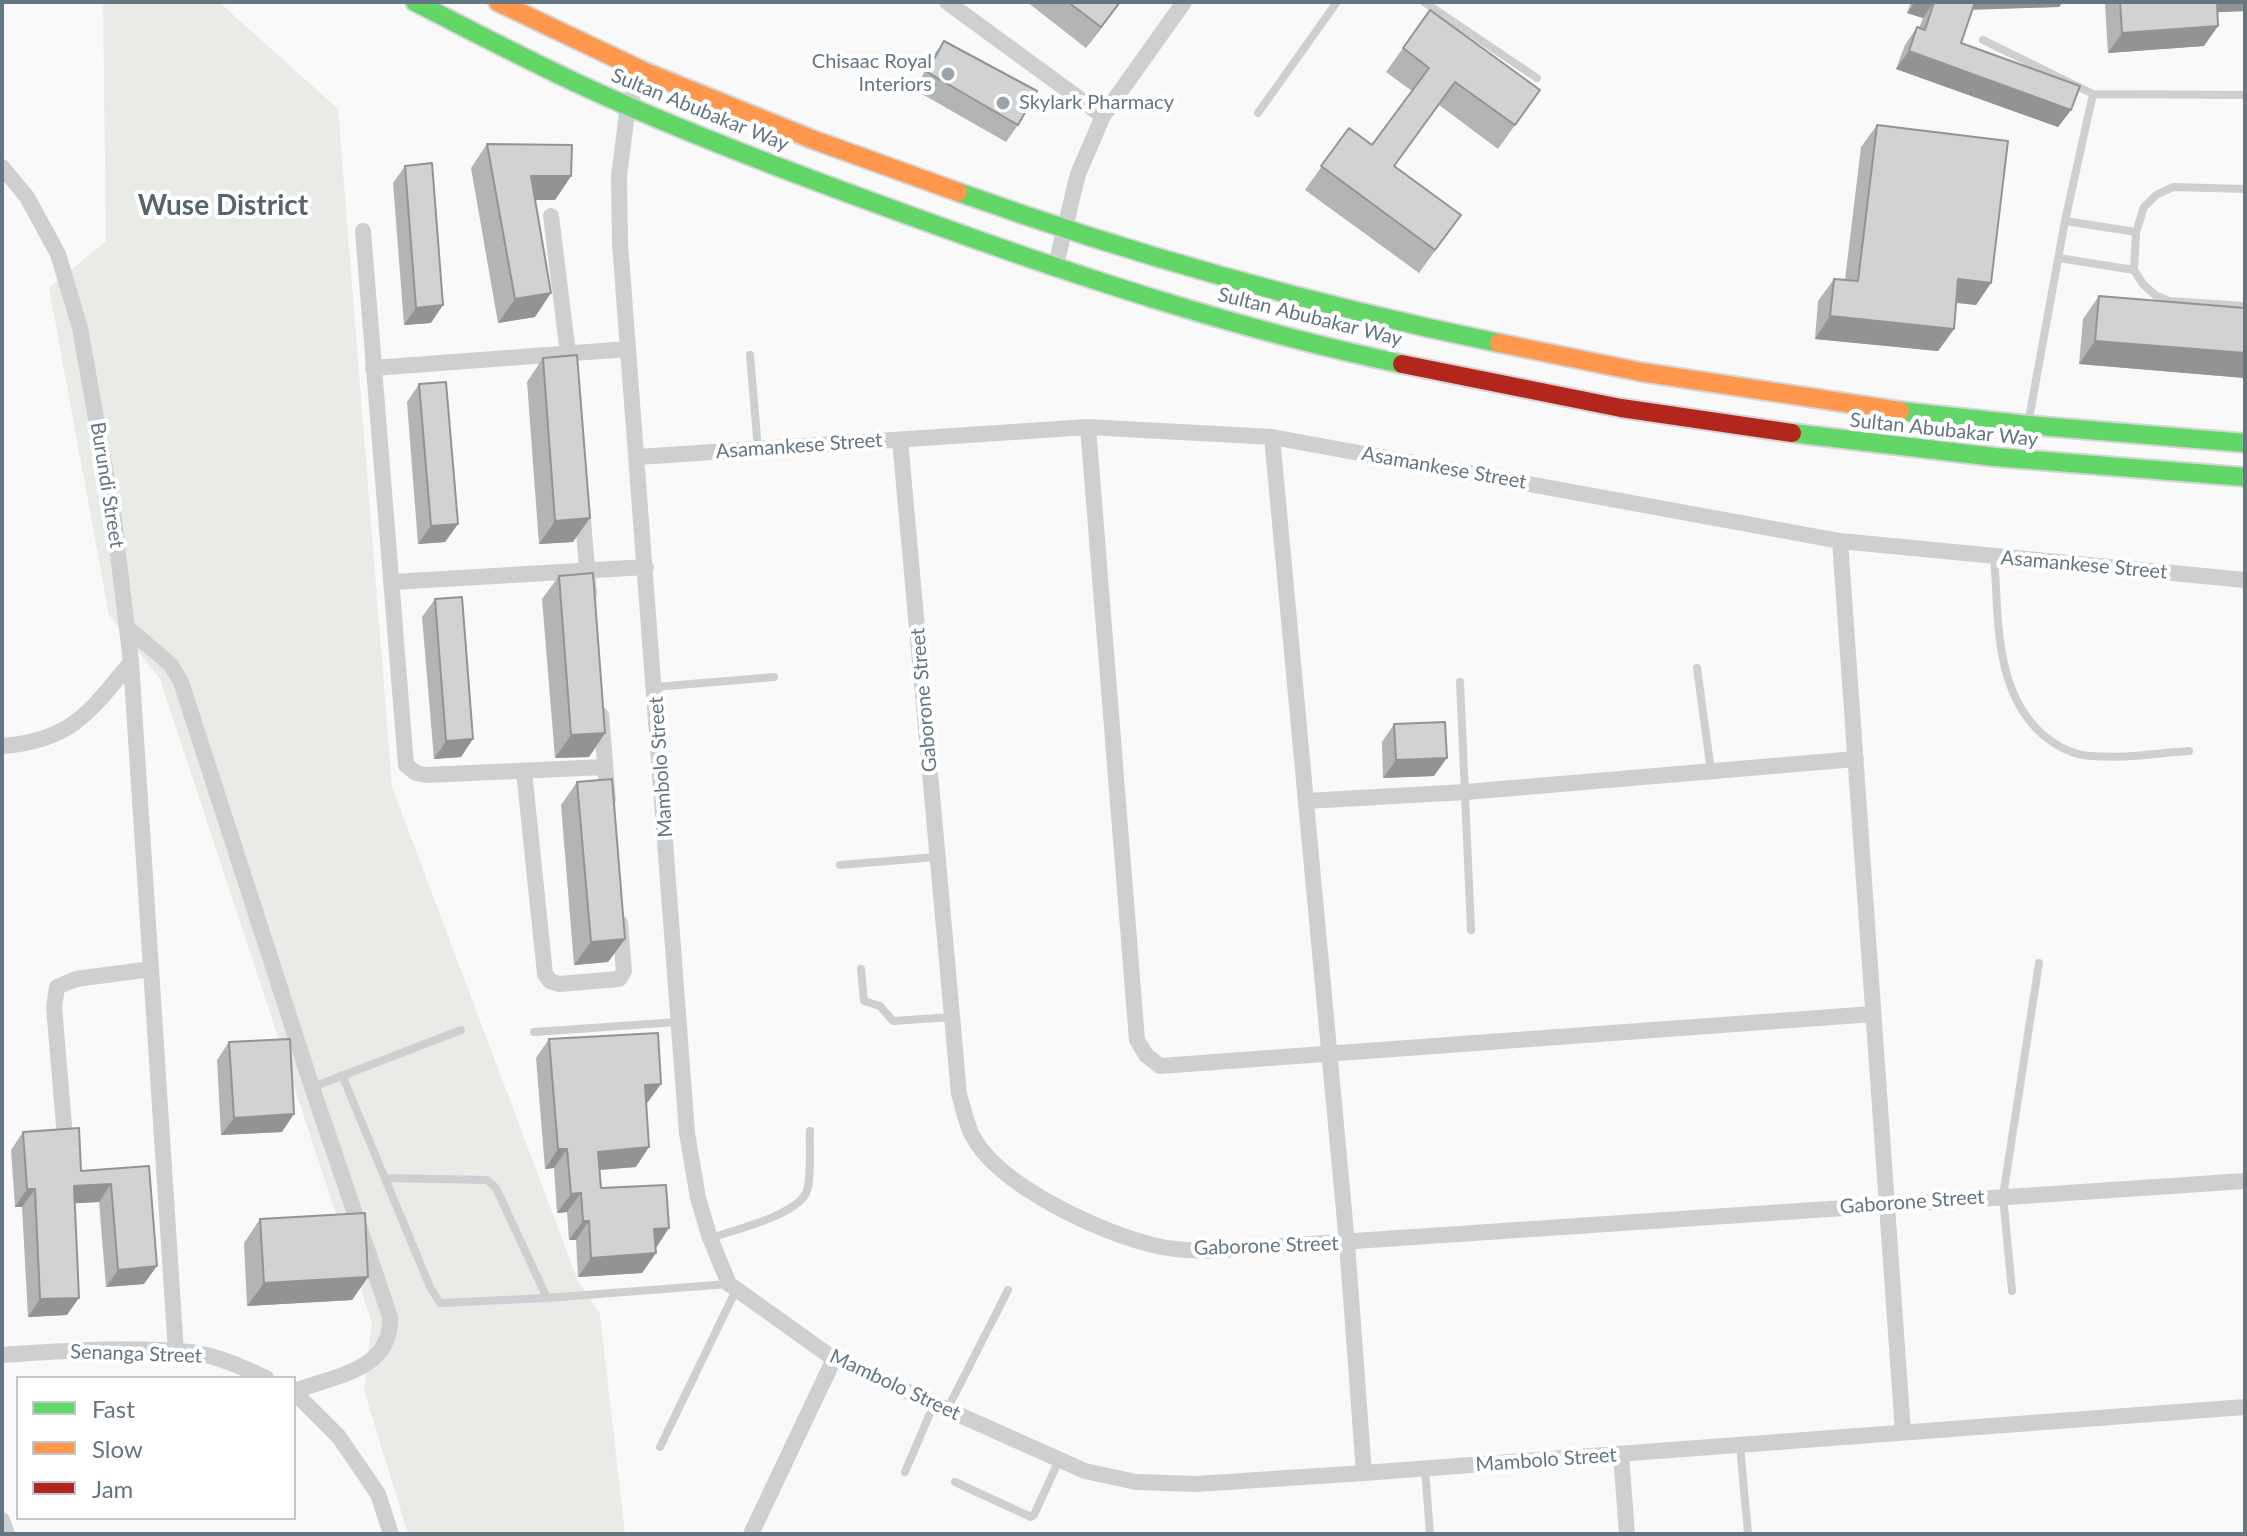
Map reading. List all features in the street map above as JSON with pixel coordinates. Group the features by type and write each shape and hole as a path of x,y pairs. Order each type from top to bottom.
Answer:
{"main road":[{"name":"Sultan Abubakar Way","path":"415,2 628,106 800,175 1055,269 1253,328 1436,371 1635,410 1851,443 2015,460 2245,477"},
{"name":"Sultan Abubakar Way","path":"498,2 643,71 814,140 1064,230 1261,289 1445,332 1626,369 1855,406 2028,425 2245,443"}],"street":[{"path":"947,2 1103,116"},
{"path":"1055,269 1078,174 1103,116 1184,2"},
{"name":"Mambolo Street","path":"643,71 628,106 619,176 620,243 687,1133 698,1198 710,1238 732,1287 834,1359 1085,1471 1136,1482 1196,1484 1425,1469 2245,1407"},
{"name":"Burundi Street","path":"2,167 27,197 58,254 80,328 114,520 131,662 176,1352"},
{"path":"551,216 573,401"},
{"path":"363,231 406,765 416,773 426,775 605,767"},
{"path":"373,368 628,349"},
{"path":"1088,427 1137,1040 1146,1055 1160,1066 1873,1014"},
{"name":"Asamankese Street","path":"638,457 1088,427 1272,437 1840,541 2245,580"},
{"path":"1272,437 1347,1243 1364,1473"},
{"name":"Gaborone Street","path":"900,440 959,1094 973,1136 999,1169 1045,1200 1098,1226 1158,1247 1206,1251 2245,1181"},
{"path":"581,494 592,616"},
{"path":"1840,541 1903,1432"},
{"path":"393,582 646,567"},
{"path":"128,628 171,665 181,682 390,1317 391,1334 384,1349 363,1366 296,1390"},
{"path":"2,746 56,736 89,714 131,662"},
{"path":"598,692 610,814"},
{"path":"1306,801 1466,792 1856,759"},
{"path":"524,771 545,974 550,981 559,984 619,979 624,971 618,908"},
{"path":"64,1126 54,1007 57,987 76,979 151,969"},
{"name":"Senanga Street","path":"2,1355 98,1349 191,1353 236,1364 262,1376"},
{"path":"751,1534 834,1359"},
{"path":"296,1393 339,1437 370,1482 378,1494 391,1534"},
{"path":"1621,1455 1627,1534"},
{"path":"2,1520 7,1534"}],"lane":[{"path":"1258,113 1337,2"},
{"path":"1424,2 1537,78"},
{"path":"1983,40 2093,94 2245,95"},
{"path":"2028,425 2065,221 2093,94"},
{"path":"2245,189 2173,187 2156,195 2144,207 2136,232 2134,270 2155,295 2169,301 2245,306"},
{"path":"2065,221 2136,232"},
{"path":"2059,258 2134,270"},
{"path":"750,355 758,449"},
{"path":"1994,556 2003,664 2014,697 2030,722 2056,746 2090,756 2189,751"},
{"path":"1697,668 1711,771"},
{"path":"655,687 774,677"},
{"path":"1460,682 1471,930"},
{"path":"840,865 938,857"},
{"path":"2012,1291 2003,1196 2039,963"},
{"path":"861,969 864,1001 880,1006 893,1021 952,1017"},
{"path":"534,1032 679,1021"},
{"path":"312,1087 461,1030"},
{"path":"342,1075 430,1287 440,1303 732,1287 660,1447"},
{"path":"710,1238 799,1204 808,1192 810,1131"},
{"path":"385,1178 487,1180 496,1188 547,1298"},
{"path":"905,1472 1008,1290"},
{"path":"1740,1445 1748,1534"},
{"path":"955,1482 1031,1517 1059,1459"},
{"path":"1425,1469 1430,1534"}],"shaded area":[{"path":"103,2 219,2 338,109 392,787 578,1281 600,1314 625,1534 408,1534 364,1390 372,1323 160,679 109,615 49,288 106,241"}],"building":[{"path":"1068,2 1120,2 1101,27"},
{"path":"1934,2 1975,2 1961,43 2080,86 2071,110 1909,51 1917,27 1925,30"},
{"path":"2120,2 2217,2 2218,26 2122,33"},
{"path":"1430,10 1540,90 1515,125 1455,82 1394,166 1461,215 1435,250 1321,166 1349,128 1372,145 1429,68 1403,48"},
{"path":"944,41 1037,91 1018,125 927,72"},
{"path":"1877,125 2008,141 1991,283 1958,279 1954,329 1830,316 1834,279 1858,281"},
{"path":"487,144 572,145 571,176 531,176 551,293 515,299"},
{"path":"432,163 443,305 416,308 405,166"},
{"path":"2099,296 2245,308 2245,353 2095,341"},
{"path":"577,355 590,518 555,521 543,358"},
{"path":"446,382 458,524 431,526 419,384"},
{"path":"593,573 605,733 571,735 559,576"},
{"path":"462,597 473,739 446,741 435,599"},
{"path":"1445,722 1447,758 1396,760 1394,724"},
{"path":"612,779 625,939 591,942 577,782"},
{"path":"658,1033 661,1084 645,1085 649,1147 598,1152 601,1188 666,1185 669,1228 654,1229 656,1253 591,1258 589,1221 583,1221 581,1193 571,1194 567,1149 558,1149 549,1039"},
{"path":"290,1039 294,1114 234,1118 229,1042"},
{"path":"79,1128 81,1171 149,1166 157,1266 118,1270 111,1184 74,1186 79,1298 40,1299 35,1189 27,1189 23,1132"},
{"path":"365,1213 368,1277 264,1283 260,1219"}],"traffic: fast":[{"path":"415,2 605,96 859,197 1171,304 1402,364"},
{"path":"958,192 1226,277 1499,343"},
{"path":"1900,411 2245,443"},
{"path":"1792,433 1995,457 2245,477"}],"traffic: slow":[{"path":"498,2 643,71 814,140 958,192"},
{"path":"1499,343 1641,372 1900,411"}],"traffic: jam":[{"path":"1402,364 1621,408 1792,433"}],"place":[{"name":"Chisaac Royal Interiors","path":"948,74"},
{"name":"Skylark Pharmacy","path":"1003,103"}],"district":[{"name":"Wuse District","path":"223,206"}]}
